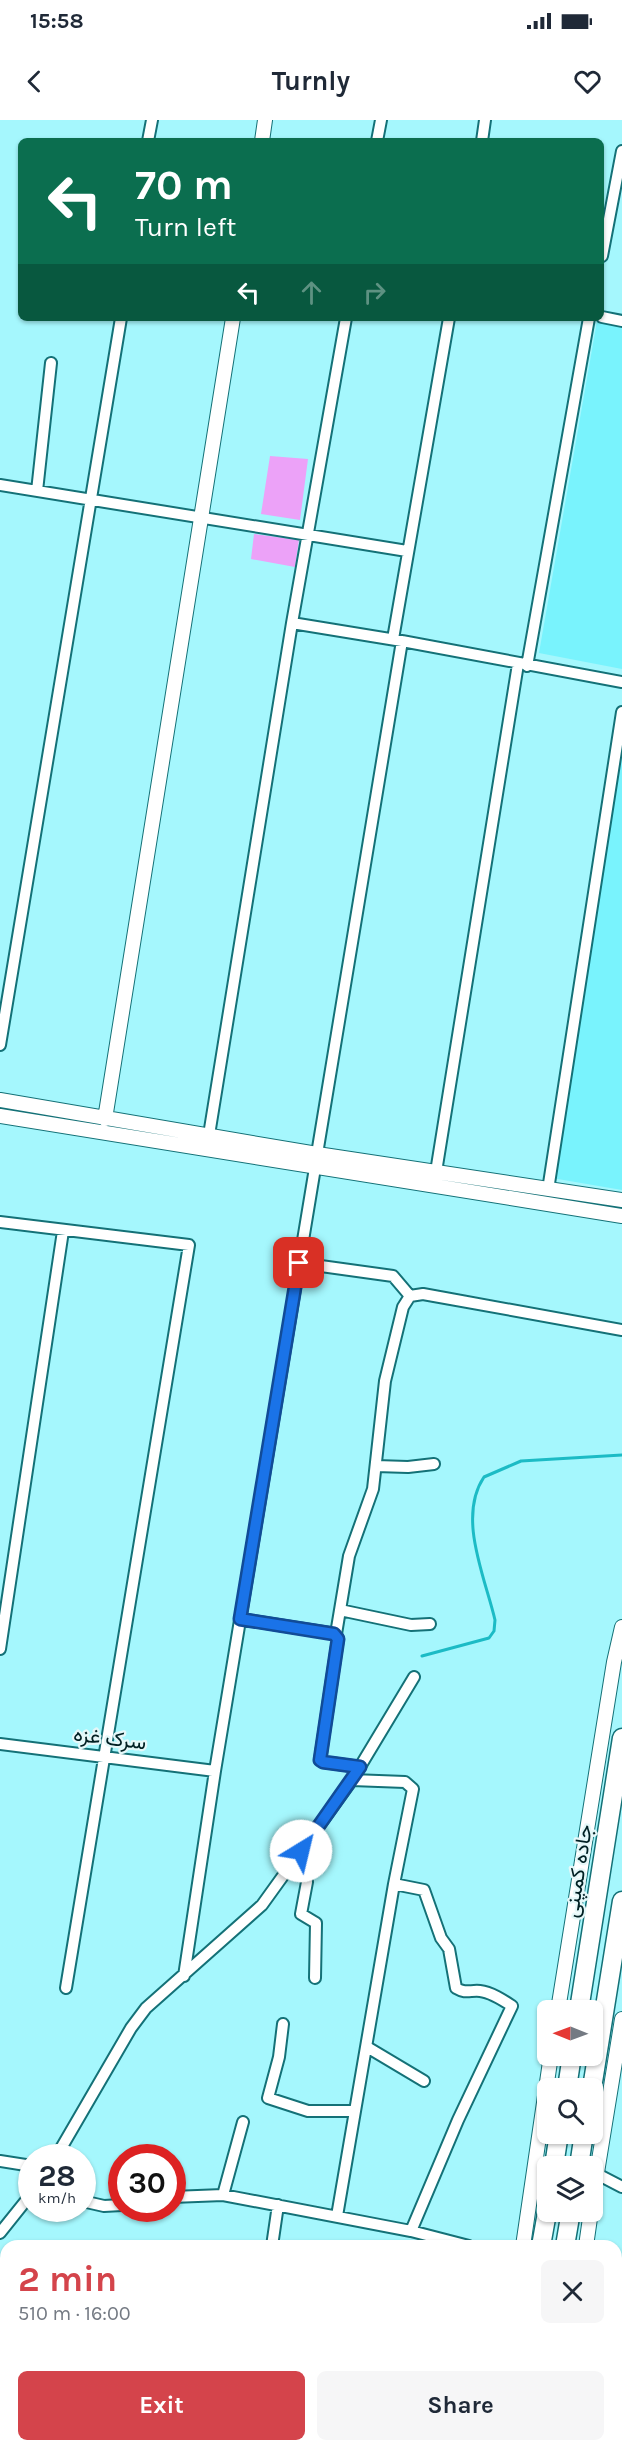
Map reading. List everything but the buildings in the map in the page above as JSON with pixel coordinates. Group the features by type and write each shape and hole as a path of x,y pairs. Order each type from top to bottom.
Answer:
{"highway":[{"name":"جاده کمپنی","path":"581,2000 622,1738"},
{"path":"594,2078 622,1901"},
{"path":"542,2240 545,2222"},
{"path":"566,2240 569,2222"}],"street":[{"path":"149,138 152,120"},
{"path":"262,138 265,120"},
{"path":"378,138 381,120"},
{"path":"482,138 485,120"},
{"path":"604,246 622,151"},
{"path":"604,317 622,321"},
{"path":"0,1045 92,500 120,321"},
{"path":"105,1119 233,321"},
{"path":"209,1135 292,623 345,321"},
{"path":"317,1154 397,640 407,551 448,321"},
{"path":"436,1172 523,665 588,321"},
{"path":"37,491 51,363"},
{"path":"0,485 407,551"},
{"path":"292,623 622,682"},
{"path":"548,1190 622,712"},
{"path":"0,1100 317,1154 622,1200"},
{"path":"0,1116 622,1216"},
{"path":"235,1155 237,1140"},
{"path":"402,1182 404,1167"},
{"path":"184,1976 215,1771 315,1168"},
{"path":"0,1222 189,1245 66,1988"},
{"path":"0,1649 63,1231"},
{"path":"299,1263 387,1274 397,1280 410,1296"},
{"path":"360,1767 320,1760 338,1639 336,1634 349,1556 368,1506 385,1381 403,1307 410,1296 423,1294 622,1330"},
{"path":"375,1466 408,1467 434,1464"},
{"path":"340,1610 411,1625 430,1624"},
{"path":"240,1619 336,1634"},
{"path":"560,2000 614,1662 622,1627"},
{"path":"64,2144 131,2028 146,2008 262,1905 352,1780 414,1677"},
{"name":"سرک غزه","path":"0,1744 215,1771"},
{"path":"337,2217 394,1884 413,1789 405,1782 352,1780"},
{"path":"301,1851 307,1882 301,1914 316,1923 315,1978"},
{"path":"394,1884 424,1890 441,1938 448,1949 456,1988 464,1993 479,1991 489,1994 512,2006 458,2120 411,2231"},
{"path":"600,2156 622,2019"},
{"path":"283,2024 279,2057 268,2098 308,2111 355,2112"},
{"path":"367,2047 424,2081"},
{"path":"524,2240 549,2066"},
{"path":"223,2194 243,2122"},
{"path":"0,2161 18,2164"},
{"path":"603,2177 622,2187"},
{"path":"186,2196 223,2194 446,2240"},
{"path":"273,2240 278,2205"},
{"path":"0,2233 18,2210"},
{"path":"587,2240 589,2222"}],"shaded area":[{"path":"597,321 622,326 622,669 539,653"},
{"path":"270,456 308,459 300,520 261,514"},
{"path":"254,534 299,540 295,567 251,559"},
{"path":"622,740 622,1190 552,1178"}],"waterway":[{"path":"422,1656 489,1638 494,1631 495,1620 480,1566 473,1528 476,1493 484,1477 521,1461 622,1455"}],"route":[{"path":"299,1263 240,1619 336,1634 338,1639 320,1760 360,1767 301,1851"}]}
